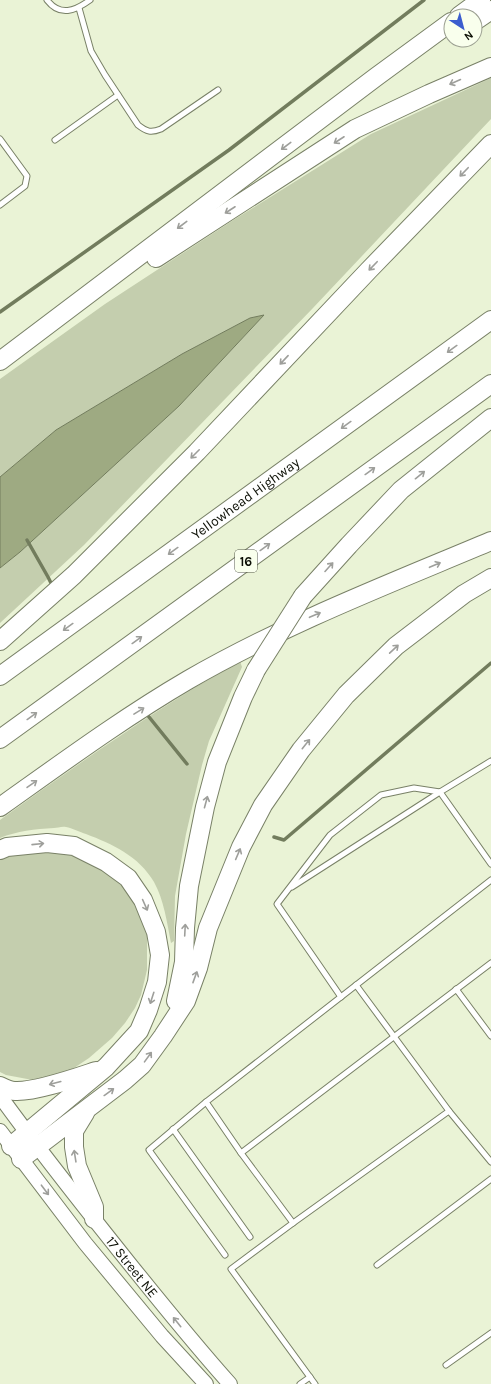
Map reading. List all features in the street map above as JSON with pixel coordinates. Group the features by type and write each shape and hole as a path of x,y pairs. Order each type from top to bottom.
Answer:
{"highway":[{"path":"470,8 481,0"},
{"path":"0,361 443,28"},
{"path":"339,106 443,41"},
{"path":"29,340 355,130 491,67"},
{"path":"0,641 74,575 197,452 368,271 491,144"},
{"name":"Yellowhead Highway","path":"0,676 488,319"},
{"name":"16","path":"0,739 491,384"},
{"path":"163,1036 177,998 183,969 189,886 204,807 217,762 256,670 303,596 349,545 401,490 491,418"},
{"path":"0,807 116,725 196,676 309,618 491,541"},
{"path":"16,1152 32,1140 88,1107 125,1080 142,1065 186,1001 198,968 208,928 241,847 263,805 301,750 346,695 396,646 464,594 491,578"},
{"path":"0,850 7,847 47,843 74,846 106,862 128,878 143,900 156,932 160,955 157,982 148,1010 139,1031 106,1067 32,1140"},
{"path":"0,1086 14,1091 34,1089 75,1078 106,1067"},
{"path":"88,1107 74,1131 74,1147 77,1166 94,1207 94,1219"}],"main road":[{"name":"17 Street NE","path":"0,1096 32,1140 94,1219 201,1352 230,1384"},
{"name":"17 Street NE","path":"0,1132 85,1243 181,1358 206,1384"},
{"path":"181,1358 195,1384"}],"lane":[{"path":"47,0 57,9 71,10 79,8 90,0"},
{"path":"79,8 91,51 138,125 146,131 152,133 161,129 218,90"},
{"path":"55,140 118,95"},
{"path":"0,139 27,176 25,186 0,205"},
{"path":"290,888 440,792 491,762"},
{"path":"341,997 277,904 330,835 381,795 414,788 440,792 491,864"},
{"path":"225,1255 149,1150 206,1102 491,880"},
{"path":"241,1153 491,963"},
{"path":"356,985 449,1111 491,1162"},
{"path":"456,989 491,1036"},
{"path":"206,1102 241,1153 293,1223"},
{"path":"315,1384 231,1270 293,1223 449,1111"},
{"path":"173,1129 250,1237"},
{"path":"377,1265 491,1180"},
{"path":"446,1365 491,1333"},
{"path":"300,1384 310,1377"}],"shaded area":[{"path":"491,78 491,119 313,308 84,545 0,623 0,568 20,552 179,406 264,315 250,318 182,354 56,430 0,477 0,379 105,304 235,219 371,134"},
{"path":"264,315 179,406 20,552 0,568 0,477 56,430 182,354 250,318"},
{"path":"240,661 242,667 209,741 202,765 186,834 175,896 174,941 171,943 163,904 154,882 141,865 124,852 96,838 64,827 26,831 0,838 0,820 88,757 148,717"},
{"path":"38,849 69,851 106,868 131,893 147,930 147,970 141,995 135,1008 112,1038 89,1058 74,1068 55,1077 38,1081 6,1075 0,1072 0,858"}],"waterway":[{"path":"0,312 229,150 424,0"},
{"path":"27,540 51,583"},
{"path":"274,837 284,840 491,663"},
{"path":"145,712 187,764"}]}
